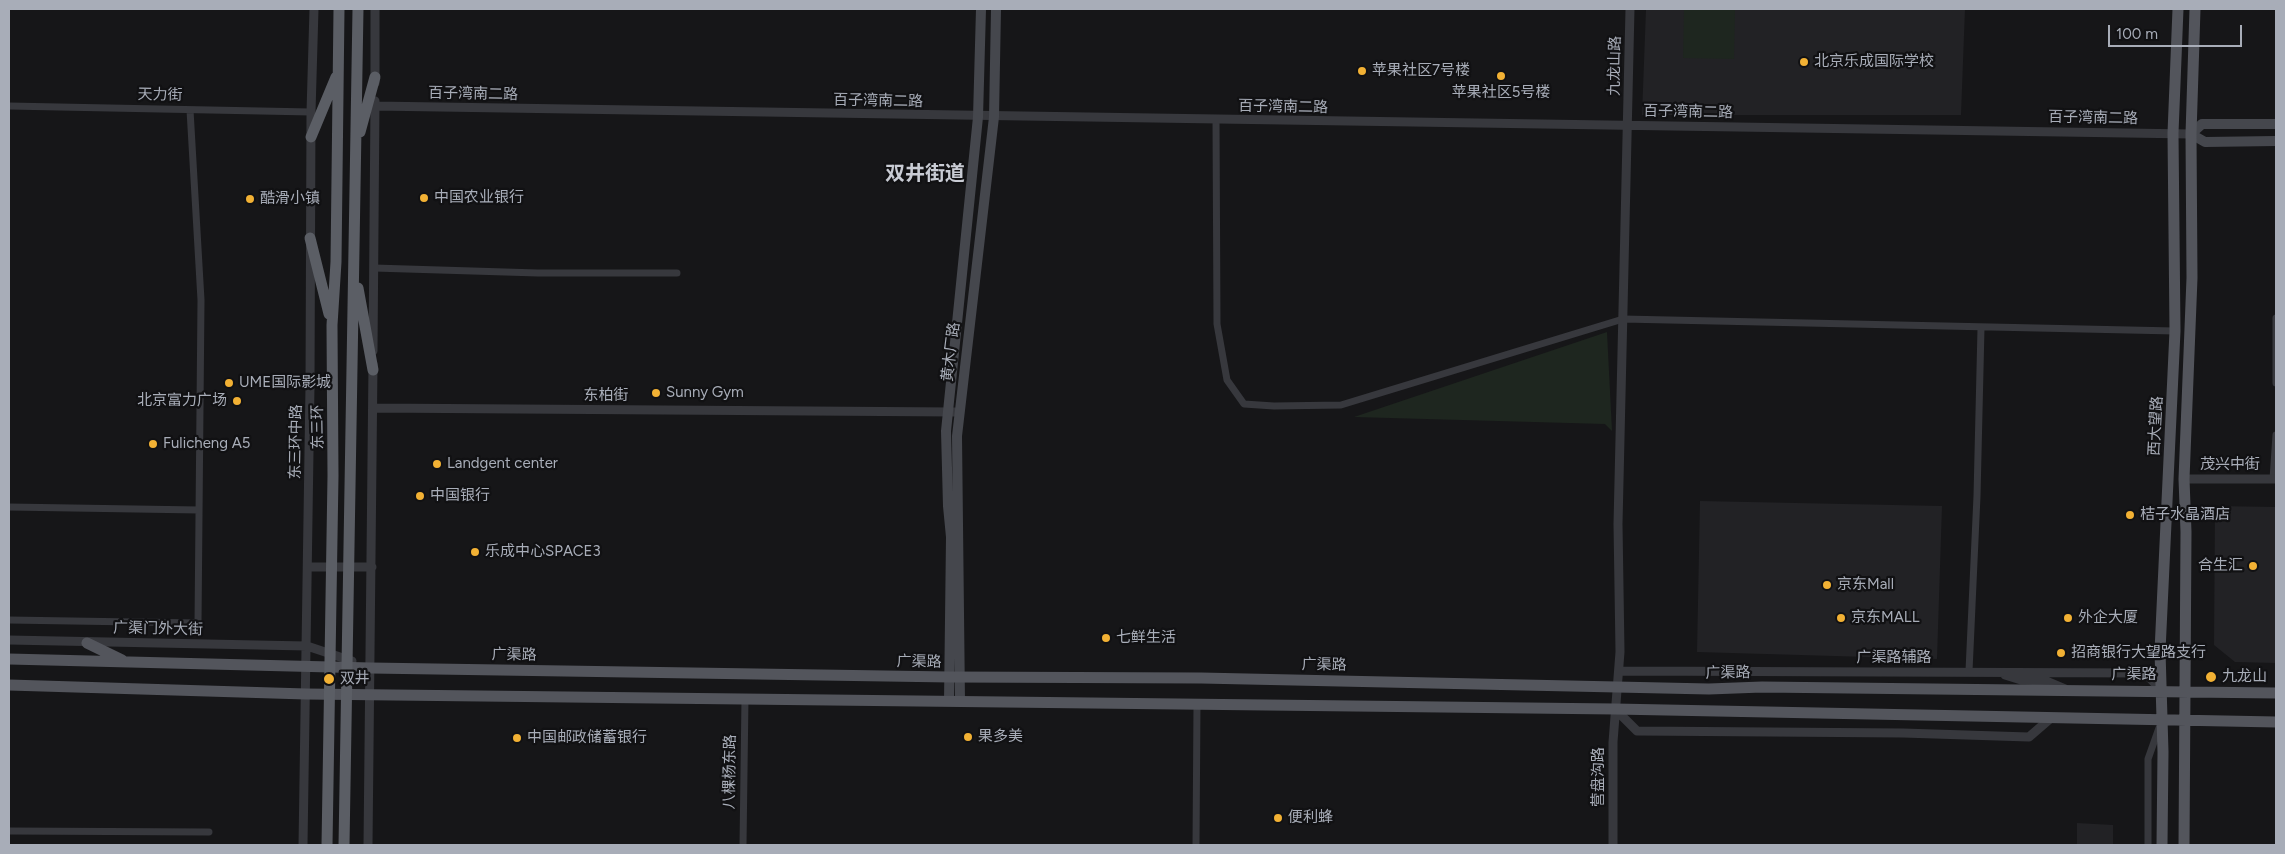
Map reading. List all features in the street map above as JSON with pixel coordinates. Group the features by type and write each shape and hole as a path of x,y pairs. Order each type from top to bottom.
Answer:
{"highway":[{"name":"东三环","path":"326,845 333,476 332,325 336,262 339,9"},
{"path":"344,845 358,9"},
{"path":"311,137 338,71"},
{"path":"355,148 375,77"},
{"path":"310,238 332,325"},
{"path":"353,263 373,370"}],"main road":[{"name":"黄木厂路","path":"955,677 946,431 978,117 981,9"},
{"name":"黄木厂路","path":"955,701 958,412 994,117 996,9"},
{"name":"西大望路","path":"2162,845 2160,651 2175,331 2173,133 2178,9"},
{"name":"西大望路","path":"2184,845 2186,532 2184,479 2192,278 2192,134 2195,9"},
{"path":"2276,124 2202,124 2192,134 2205,142 2276,141"},
{"path":"87,643 126,662"},
{"path":"9,659 307,666"},
{"name":"广渠路","path":"307,666 955,677 1201,678 1709,689 1762,687 2161,690 2276,693"},
{"path":"9,685 306,694 1615,709 2276,722"}],"street":[{"name":"东三环中路","path":"303,845 307,666 311,112 314,9"},
{"path":"368,845 371,694 375,9"},
{"name":"九龙山路","path":"1623,319 1630,9"},
{"name":"天力街","path":"9,106 311,112"},
{"name":"百子湾南二路","path":"375,106 978,117 2192,134"},
{"path":"9,620 198,623 202,300 190,110"},
{"path":"1216,120 1218,324 1227,380 1244,404 1274,406 1341,405 1623,319 2175,331"},
{"path":"374,268 538,273 677,273"},
{"path":"2276,318 2276,383"},
{"name":"营盘沟路","path":"1613,845 1613,742 1620,652 1618,524 1623,319"},
{"path":"1969,671 1977,496 1981,328"},
{"name":"东柏街","path":"373,408 958,412"},
{"path":"2275,479 2276,435"},
{"name":"茂兴中街","path":"2184,479 2275,479"},
{"path":"9,507 199,510"},
{"path":"308,567 372,567"},
{"name":"广渠门外大街","path":"9,640 307,646 371,668"},
{"name":"广渠路辅路","path":"1619,671 2145,673 2161,690"},
{"path":"1996,672 2021,680 2046,681 2067,690"},
{"name":"八棵杨东路","path":"743,845 745,698"},
{"path":"1196,845 1197,704"},
{"path":"1615,709 1637,731 1903,733 2029,737 2051,718"},
{"path":"2148,845 2148,759 2162,721"},
{"path":"9,831 208,832"}],"shaded area":[{"name":"北京乐成国际学校","path":"1646,9 1965,9 1961,115 1642,115"},
{"path":"1684,9 1735,9 1734,59 1683,58"},
{"path":"1607,332 1612,431 1605,424 1354,417"},
{"name":"京东Mall","path":"1700,501 1942,506 1937,659 1697,652"},
{"path":"2215,506 2276,507 2276,663 2235,662 2214,645"},
{"path":"2077,823 2113,825 2113,845 2077,845"}],"place":[{"name":"北京乐成国际学校","path":"1804,62"},
{"name":"苹果社区7号楼","path":"1362,71"},
{"name":"苹果社区5号楼","path":"1501,76"},
{"name":"中国农业银行","path":"424,198"},
{"name":"酷滑小镇","path":"250,199"},
{"name":"UME国际影城","path":"229,383"},
{"name":"Sunny Gym","path":"656,393"},
{"name":"北京富力广场","path":"237,401"},
{"name":"Fulicheng A5","path":"153,444"},
{"name":"Landgent center","path":"437,464"},
{"name":"中国银行","path":"420,496"},
{"name":"桔子水晶酒店","path":"2130,515"},
{"name":"乐成中心SPACE3","path":"475,552"},
{"name":"合生汇","path":"2253,566"},
{"name":"京东Mall","path":"1827,585"},
{"name":"京东MALL","path":"1841,618"},
{"name":"外企大厦","path":"2068,618"},
{"name":"七鲜生活","path":"1106,638"},
{"name":"招商银行大望路支行","path":"2061,653"},
{"name":"九龙山","path":"2211,677"},
{"name":"双井","path":"329,679"},
{"name":"果多美","path":"968,737"},
{"name":"中国邮政储蓄银行","path":"517,738"},
{"name":"便利蜂","path":"1278,818"}],"district":[{"name":"双井街道","path":"925,174"}]}
